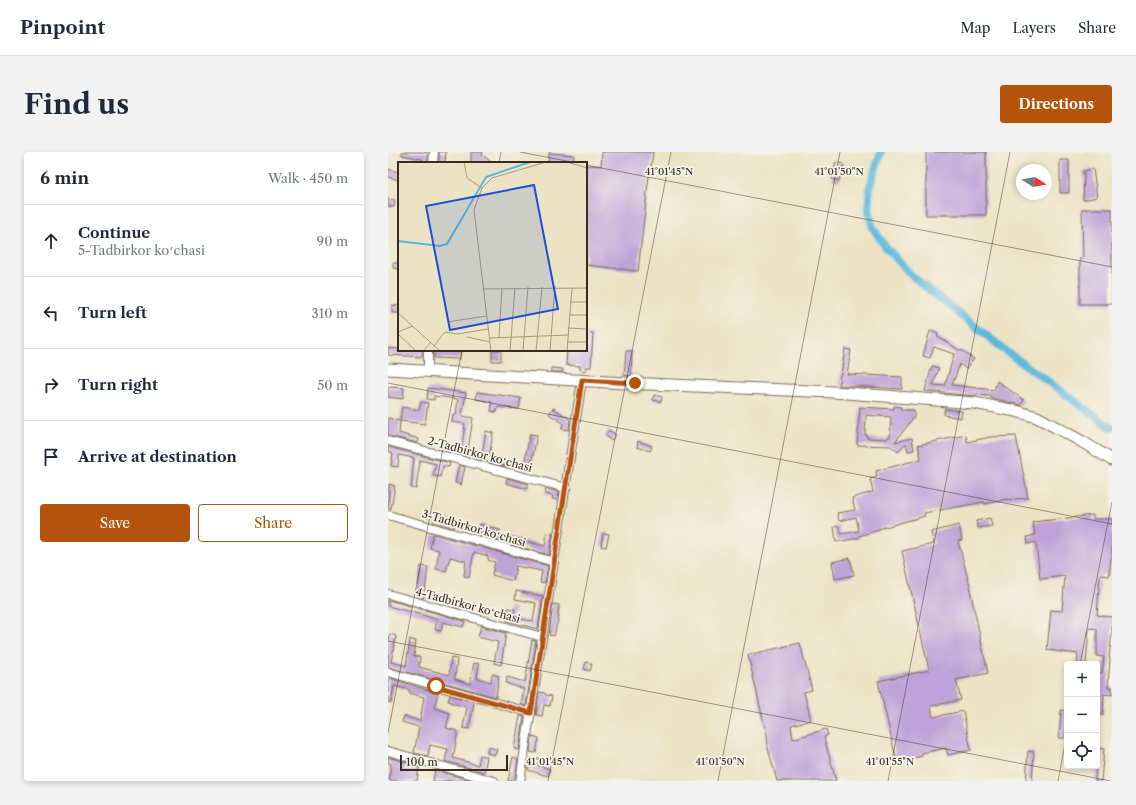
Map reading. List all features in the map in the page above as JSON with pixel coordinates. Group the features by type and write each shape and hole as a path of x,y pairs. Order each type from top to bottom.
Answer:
{"main road":[{"path":"388,369 834,392 974,403 1016,411 1037,417 1112,460"}],"street":[{"path":"433,162 434,152"},
{"path":"428,351 428,372"},
{"path":"520,781 582,380"},
{"name":"2-Tadbirkor koʻchasi","path":"388,441 566,488"},
{"name":"3-Tadbirkor koʻchasi","path":"388,515 554,562"},
{"name":"4-Tadbirkor koʻchasi","path":"388,594 542,637"},
{"path":"388,672 531,713"},
{"path":"388,751 494,781"}],"building":[{"path":"402,152 428,153 428,162 422,162 422,159 402,155"},
{"path":"439,152 446,152 445,162 439,162"},
{"path":"471,152 483,152 482,155 492,162 471,162"},
{"path":"602,152 653,152 638,271 587,265 587,165 601,166"},
{"path":"926,152 986,152 986,215 926,215"},
{"path":"549,153 574,155 573,162 548,162"},
{"path":"1060,160 1069,160 1069,193 1060,193"},
{"path":"836,162 844,164 839,181 832,179"},
{"path":"388,169 398,172 398,180 388,177"},
{"path":"1093,169 1097,197 1083,200 1083,171"},
{"path":"388,199 395,200 394,207 388,206"},
{"path":"1082,209 1112,209 1112,304 1080,304 1080,258 1083,258"},
{"path":"393,263 398,263 398,269 393,268"},
{"path":"392,305 398,306 398,313 392,313"},
{"path":"930,331 938,334 937,336 974,359 966,369 960,364 952,385 994,390 997,381 1024,400 1021,405 991,398 991,396 974,396 925,391 932,366 939,368 933,385 945,386 954,354 934,347 930,358 923,356"},
{"path":"587,332 593,333 591,367 586,367 586,371 580,370 580,366 566,365 567,351 587,351"},
{"path":"388,348 398,349 398,351 422,351 422,357 388,355"},
{"path":"845,349 851,350 847,374 902,377 902,389 839,385"},
{"path":"434,351 461,352 460,359 434,358"},
{"path":"492,351 501,351 501,361 492,361"},
{"path":"626,351 632,351 631,376 624,375"},
{"path":"551,368 563,369 563,372 551,372"},
{"path":"388,387 404,388 403,399 388,397"},
{"path":"428,388 466,393 462,416 473,418 467,456 461,454 465,424 452,422 453,415 456,415 458,399 434,396 434,400 427,399"},
{"path":"477,392 521,398 519,409 498,407 497,412 491,411 492,402 476,399"},
{"path":"654,395 662,397 661,402 653,400"},
{"path":"421,402 428,403 425,424 400,421 402,407 419,410"},
{"path":"894,406 901,407 901,410 914,410 914,417 895,442 912,438 914,450 908,451 906,443 898,452 891,446 857,445 860,407 894,409","holes":["866,415 891,417 890,437 887,437 887,439 867,438 867,435 865,435"]},
{"path":"553,408 570,419 569,430 562,429 563,423 549,414"},
{"path":"945,409 962,411 961,418 944,415"},
{"path":"388,418 400,421 399,433 419,439 418,443 388,436"},
{"path":"609,430 616,435 611,441 605,435"},
{"path":"486,431 493,433 489,456 510,461 509,467 477,459 478,453 482,454"},
{"path":"530,434 537,435 531,465 524,464"},
{"path":"966,435 967,442 990,437 1016,436 1028,498 1001,500 984,504 984,502 924,513 925,516 878,529 879,530 859,536 859,538 836,542 834,527 839,526 841,534 859,531 856,517 839,521 837,513 855,510 852,498 873,492 870,479 877,477 876,471 921,459 918,445"},
{"path":"638,441 652,446 650,451 637,447"},
{"path":"446,445 452,447 451,452 445,450"},
{"path":"388,447 450,463 449,467 443,466 440,477 433,476 436,464 420,460 416,489 411,488 414,458 399,455 398,467 391,466 393,453 388,451"},
{"path":"459,465 465,467 461,485 455,483"},
{"path":"507,478 528,484 527,489 506,483"},
{"path":"389,484 395,486 391,509 388,508"},
{"path":"546,489 559,492 558,500 552,499 553,496 545,494"},
{"path":"1093,515 1093,519 1112,519 1112,558 1109,576 1100,575 1097,615 1112,617 1108,687 1112,687 1112,695 1104,694 1103,715 1100,714 1100,673 1102,673 1104,657 1097,656 1097,629 1089,628 1086,661 1077,661 1078,654 1047,650 1051,610 1062,611 1065,576 1040,579 1036,542 1028,544 1027,537 1035,535 1033,522"},
{"path":"434,517 455,521 454,528 433,522"},
{"path":"990,518 992,526 978,528 976,521"},
{"path":"480,524 500,530 499,534 545,546 547,533 553,534 549,555 478,535"},
{"path":"959,525 962,540 958,541 971,590 988,673 956,680 961,700 931,706 933,717 963,711 971,750 948,755 946,748 922,753 922,756 897,762 878,681 929,670 902,551 934,544 931,532"},
{"path":"603,533 609,534 606,547 601,546"},
{"path":"433,534 548,566 545,583 540,582 542,571 516,566 513,581 492,575 495,562 488,560 488,556 474,552 469,578 464,576 466,561 450,557 446,571 436,569 439,550 430,548"},
{"path":"850,558 854,575 835,579 832,562"},
{"path":"421,566 428,567 424,598 417,596"},
{"path":"516,591 543,596 538,629 507,621 508,608 515,609 513,618 533,621 536,603 515,599"},
{"path":"388,600 465,621 463,627 443,622 441,631 435,630 437,619 388,606"},
{"path":"455,602 462,603 460,608 454,607"},
{"path":"553,604 559,605 559,616 554,636 549,635"},
{"path":"481,626 506,633 501,665 494,663 498,642 478,637"},
{"path":"390,634 396,636 391,662 406,666 410,639 416,641 414,656 420,657 419,667 449,675 451,658 457,659 455,679 470,684 474,663 479,664 477,678 491,682 492,674 499,676 496,697 388,667 388,644"},
{"path":"532,640 536,641 526,706 521,704 524,689 506,683 507,677 525,682"},
{"path":"800,643 812,690 804,692 811,720 791,725 793,739 826,729 828,735 824,737 836,781 777,781 768,748 767,736 748,655"},
{"path":"586,662 592,664 590,671 584,669"},
{"path":"389,678 438,693 434,708 450,713 446,728 458,731 453,758 478,765 480,755 487,757 484,772 445,761 448,749 430,745 428,756 414,753 419,727 402,722 404,716 420,721 424,697 409,693 410,690 394,686 391,703 388,702"},
{"path":"539,692 552,696 550,706 544,705 542,716 536,715"},
{"path":"450,695 474,702 469,729 463,728 467,707 448,701"},
{"path":"1061,710 1064,710 1064,738 1059,738"},
{"path":"520,716 524,717 519,750 514,749"},
{"path":"532,736 539,738 536,753 530,752"},
{"path":"488,747 497,749 495,755 487,753"},
{"path":"1100,748 1104,749 1101,781 1095,781 1096,769 1100,769"},
{"path":"1028,751 1034,752 1032,781 1026,781"},
{"path":"388,757 419,766 417,781 389,781 391,764 388,763"},
{"path":"513,757 518,759 515,781 508,781"},
{"path":"530,763 550,769 548,776 528,770"},
{"path":"435,770 474,781 433,781"}],"waterway":[{"path":"881,152 870,186 868,209 873,228 885,246 912,276 1010,354 1112,428"}],"route":[{"path":"436,686 531,713 582,380 635,383"}]}
